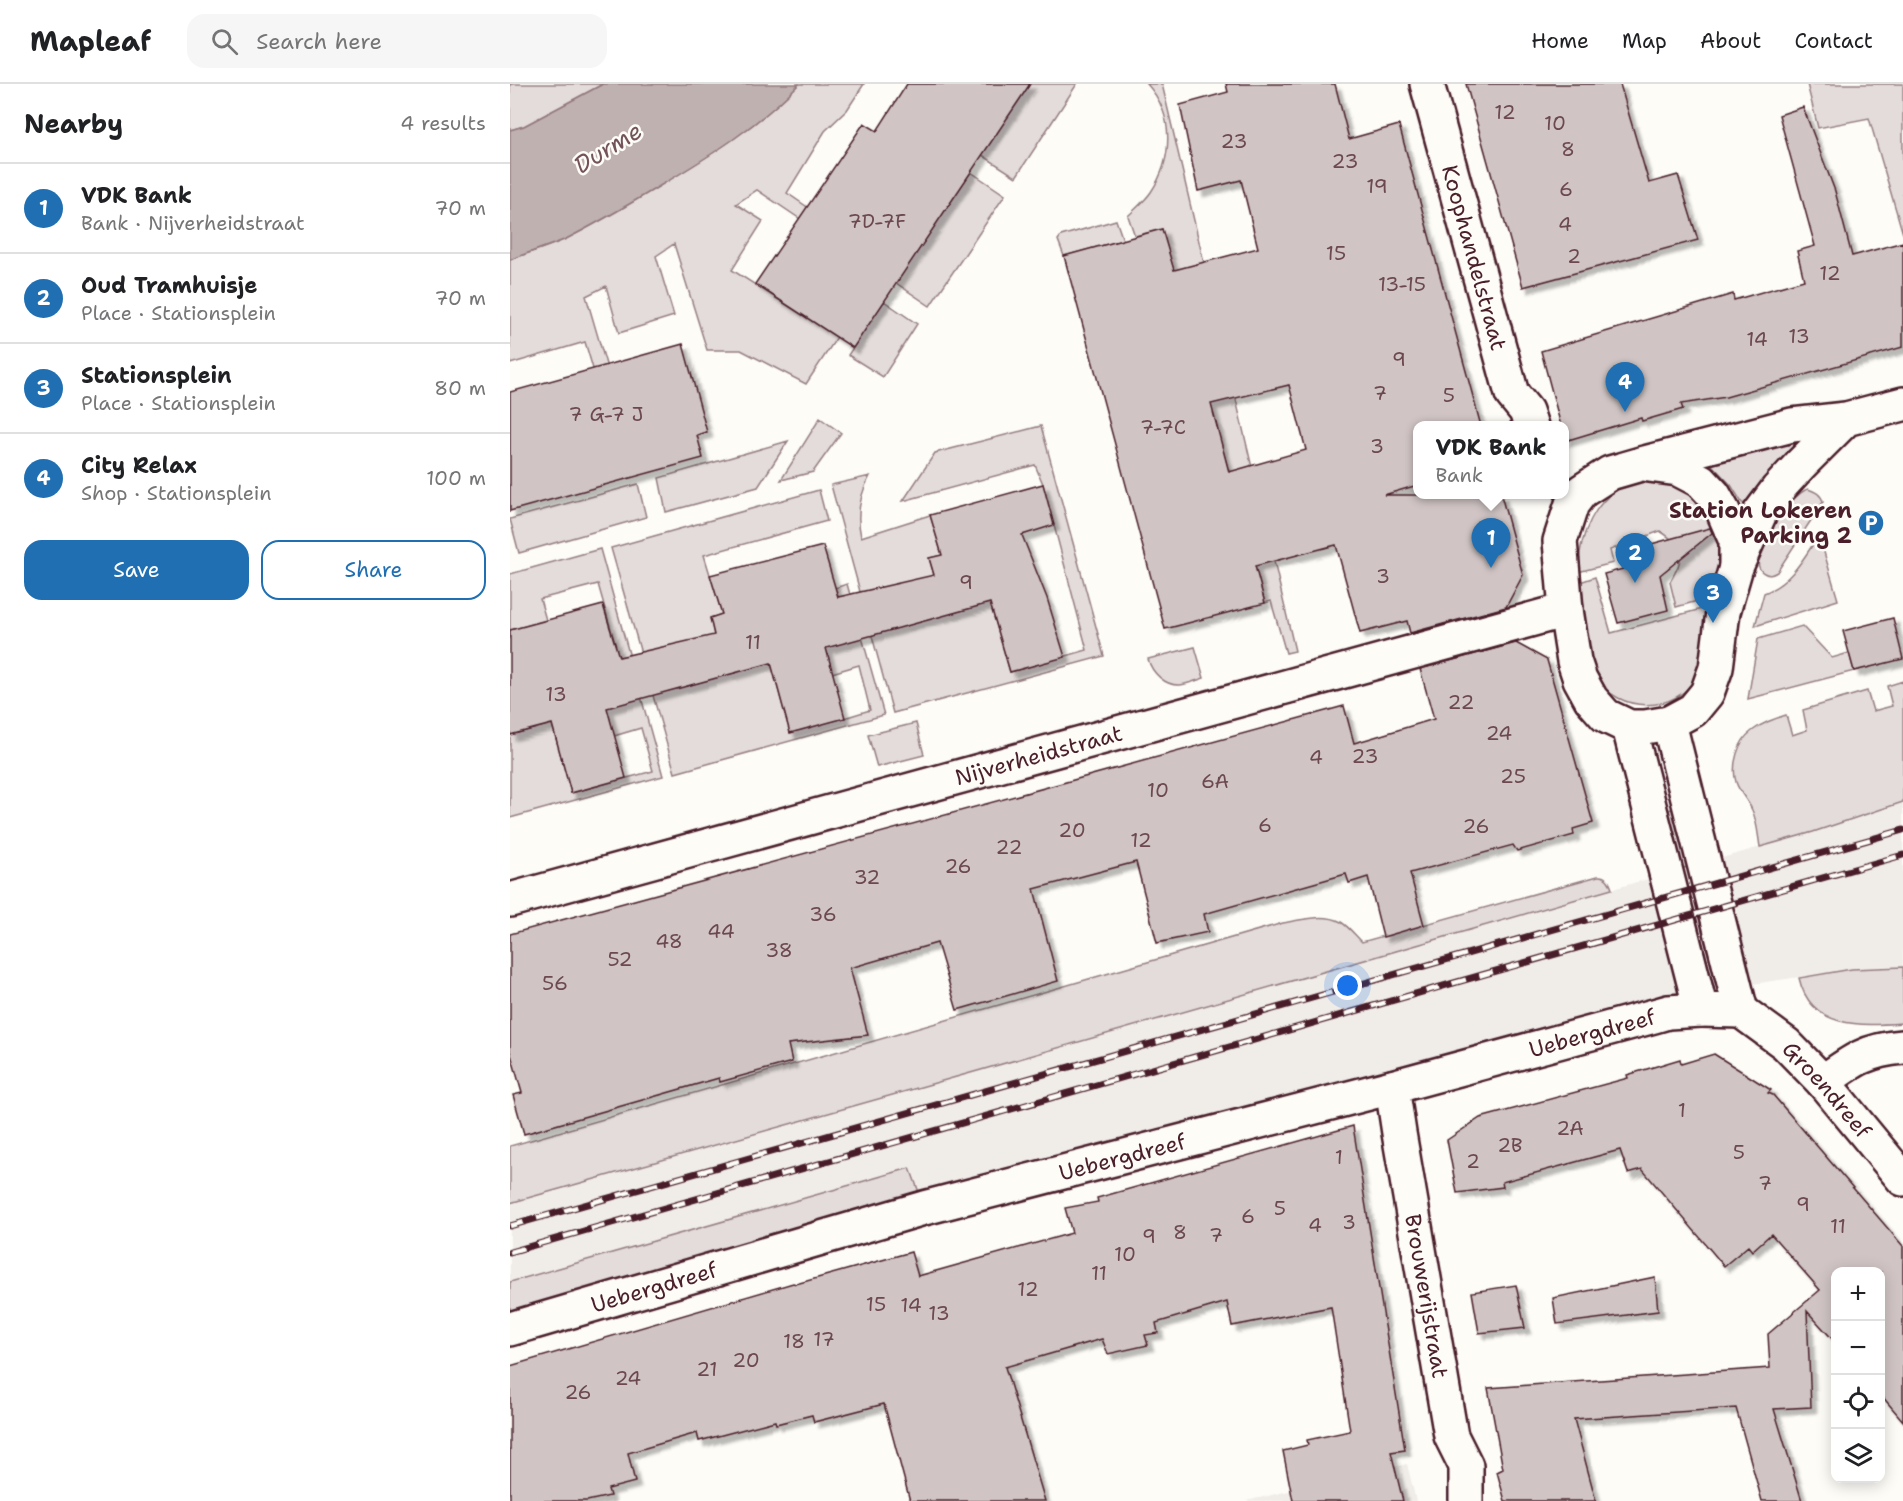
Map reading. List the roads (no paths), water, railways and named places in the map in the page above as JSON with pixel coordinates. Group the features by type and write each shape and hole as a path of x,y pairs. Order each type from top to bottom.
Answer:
{"street":[{"name":"Koophandelstraat","path":"1427,84 1512,394 1526,411 1529,421"},
{"path":"1560,541 1572,504 1582,491 1610,473 1792,425 1846,419 1903,404"},
{"path":"1550,499 1560,541 1566,610 1574,661 1591,699 1606,716 1629,727 1669,723 1693,710 1707,693 1716,668 1723,612 1736,567 1760,513 1785,481 1846,419"},
{"path":"1641,464 1678,469 1701,482 1713,495 1736,541 1736,567"},
{"name":"Nijverheidstraat","path":"510,900 1566,610"},
{"path":"1669,723 1741,1011"},
{"path":"1629,727 1701,1010"},
{"name":"Uebergdreef","path":"510,1329 924,1208 1668,1012 1741,1011"},
{"name":"Groendreef","path":"1741,1011 1786,1044 1823,1082 1903,1179"},
{"path":"1823,1082 1858,1057 1881,1049 1903,1047"},
{"name":"Brouwerijstraat","path":"1392,1086 1451,1436 1466,1466 1466,1501"}],"water":[{"name":"Durme","path":"603,84 799,84 750,127 714,152 613,214 566,239 510,260 510,130 524,126"}],"railway":[{"path":"510,1226 1903,830"},
{"path":"510,1252 1903,855"}],"place":[{"name":"City Relax","path":"1625,412"},
{"name":"Station Lokeren Parking 2","path":"1871,523"},
{"name":"VDK Bank","path":"1491,568"},
{"name":"Oud Tramhuisje","path":"1635,583"},
{"name":"Stationsplein","path":"1713,623"}]}
